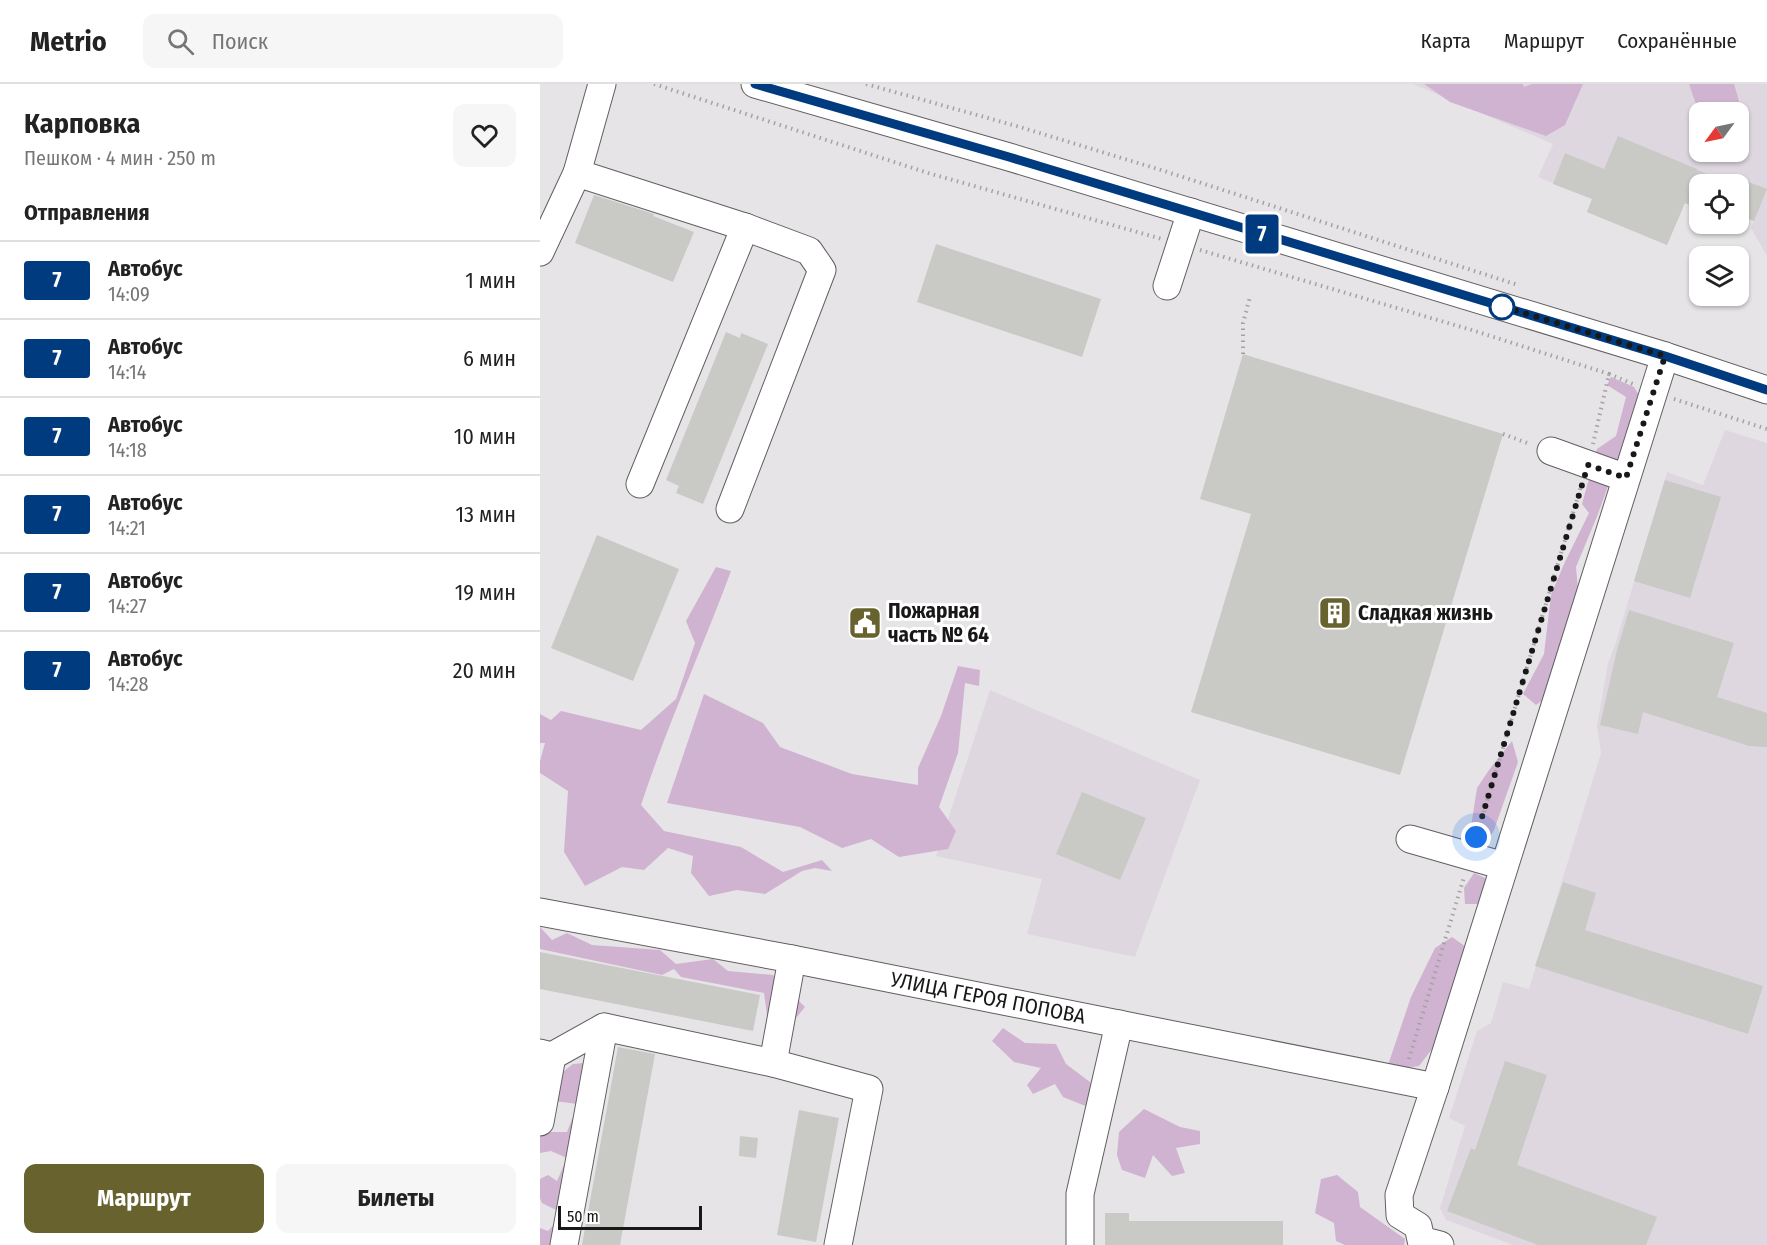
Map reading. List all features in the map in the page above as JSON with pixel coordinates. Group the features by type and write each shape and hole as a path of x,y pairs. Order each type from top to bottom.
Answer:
{"street":[{"path":"540,252 577,173 602,84"},
{"path":"755,84 1191,212 1665,356 1767,390"},
{"path":"577,173 745,227 809,251 822,270 730,508"},
{"path":"1167,286 1191,212"},
{"path":"640,484 745,227"},
{"path":"1427,1243 1418,1226 1400,1215 1399,1195 1665,356"},
{"path":"1551,451 1626,478"},
{"path":"1410,839 1504,866"},
{"name":"УЛИЦА ГЕРОЯ ПОПОВА","path":"540,912 792,959 1435,1087"},
{"path":"773,1063 792,959"},
{"path":"1080,1245 1080,1194 1119,1024"},
{"path":"564,1245 604,1027"},
{"path":"540,1122 546,1055 604,1027 773,1063 869,1089 838,1245"}],"path":[{"path":"654,84 928,173 1181,244 1475,331 1609,374 1652,392 1767,429"},
{"path":"866,84 1020,127 1161,170 1524,287"},
{"path":"1243,354 1243,323 1250,297"},
{"path":"1402,1080 1588,465 1609,374"},
{"path":"1503,434 1551,451"}],"shaded area":[{"path":"1413,84 1767,84 1767,256 1751,228 1754,221 1749,219 1749,174 1689,174 1689,205 1684,203 1667,245 1587,212 1592,199 1538,177 1553,144"},
{"path":"1424,84 1523,84 1524,87 1532,84 1583,84 1565,125 1546,136 1450,102"},
{"path":"1689,84 1734,84 1739,101 1738,102 1695,102"},
{"path":"1611,377 1634,387 1640,397 1598,514 1576,567 1578,589 1546,698 1536,705 1523,694 1544,654 1551,595 1589,513 1582,504 1597,449 1616,436 1626,397 1607,385"},
{"path":"1725,430 1767,443 1767,1245 1513,1245 1446,1220 1440,1208 1465,1126 1449,1118 1477,1031 1491,1023 1503,982 1529,989 1601,753 1597,726 1608,663 1667,472 1703,485"},
{"path":"716,567 731,571 641,805 664,831 741,847 783,872 822,860 832,871 815,868 802,871 765,894 737,890 709,896 691,873 693,856 668,848 644,870 622,867 585,886 564,852 568,791 540,773 540,761 545,743 540,743 540,714 551,720 561,711 641,730 676,699 695,643 686,621"},
{"path":"958,666 980,670 979,686 965,683 958,753 939,807 956,831 948,849 899,857 871,839 842,848 800,827 667,803 704,694 763,723 780,747 852,774 918,785 918,768 941,716"},
{"path":"990,690 1200,780 1135,957 1027,934 1042,879 936,856"},
{"path":"1512,741 1518,762 1494,830 1486,844 1470,833 1477,788"},
{"path":"1474,873 1485,878 1488,892 1479,904 1465,904 1464,888"},
{"path":"540,927 552,940 567,933 592,945 660,950 676,964 713,959 728,971 773,975 805,1007 796,1018 767,1015 764,993 681,977 674,969 662,975 540,949"},
{"path":"1452,937 1466,947 1439,1040 1419,1066 1386,1071 1411,997 1435,948"},
{"path":"1003,1028 1025,1043 1056,1044 1066,1064 1090,1082 1095,1097 1088,1107 1063,1097 1055,1084 1033,1094 1027,1085 1041,1068 1014,1062 992,1041"},
{"path":"605,1061 576,1245 540,1245 540,1228 548,1231 564,1214 542,1203 540,1179 548,1175 557,1181 567,1158 551,1151 540,1153 540,1132 567,1132 578,1104 554,1101 559,1075 573,1064"},
{"path":"1144,1109 1180,1127 1200,1131 1200,1144 1176,1148 1185,1173 1172,1176 1153,1155 1145,1178 1122,1170 1117,1155 1119,1132"},
{"path":"1337,1175 1358,1192 1360,1207 1405,1239 1404,1245 1345,1245 1336,1241 1334,1223 1315,1213 1321,1179"}],"building":[{"path":"1618,136 1706,174 1689,174 1689,205 1685,203 1667,245 1587,212 1592,199 1553,184 1565,153 1604,169"},
{"path":"1749,182 1767,189 1754,221 1749,219"},
{"path":"594,195 654,214 653,216 694,232 673,282 575,243"},
{"path":"936,244 1101,299 1082,357 917,302"},
{"path":"726,332 740,338 741,333 768,344 703,504 676,493 679,486 666,480"},
{"name":"Сладкая жизнь","path":"1243,354 1503,434 1400,775 1191,712 1251,514 1200,499"},
{"path":"1665,480 1721,497 1690,598 1634,581"},
{"path":"597,535 679,569 633,681 551,648"},
{"path":"1629,610 1734,643 1717,697 1767,713 1767,747 1749,746 1643,712 1638,734 1600,725 1617,650"},
{"path":"1082,792 1146,818 1120,880 1056,854"},
{"path":"1563,882 1596,893 1585,930 1763,986 1748,1034 1535,966"},
{"path":"540,952 760,995 753,1031 540,989"},
{"path":"618,1047 655,1054 620,1245 582,1245"},
{"path":"1505,1061 1547,1075 1517,1165 1657,1217 1646,1245 1538,1245 1447,1211 1471,1148 1475,1150"},
{"path":"799,1110 839,1118 816,1242 777,1235"},
{"path":"740,1136 758,1138 756,1158 739,1156"},
{"path":"1105,1213 1129,1213 1129,1221 1283,1221 1283,1245 1105,1245"}],"bus line":[{"name":"7","path":"755,84 1030,163 1665,356 1767,390"}],"place":[{"name":"Сладкая жизнь","path":"1335,613"},
{"name":"Пожарная часть № 64","path":"865,623"}],"route":[{"path":"1476,837 1588,465 1626,478 1665,356 1502,307"}]}
